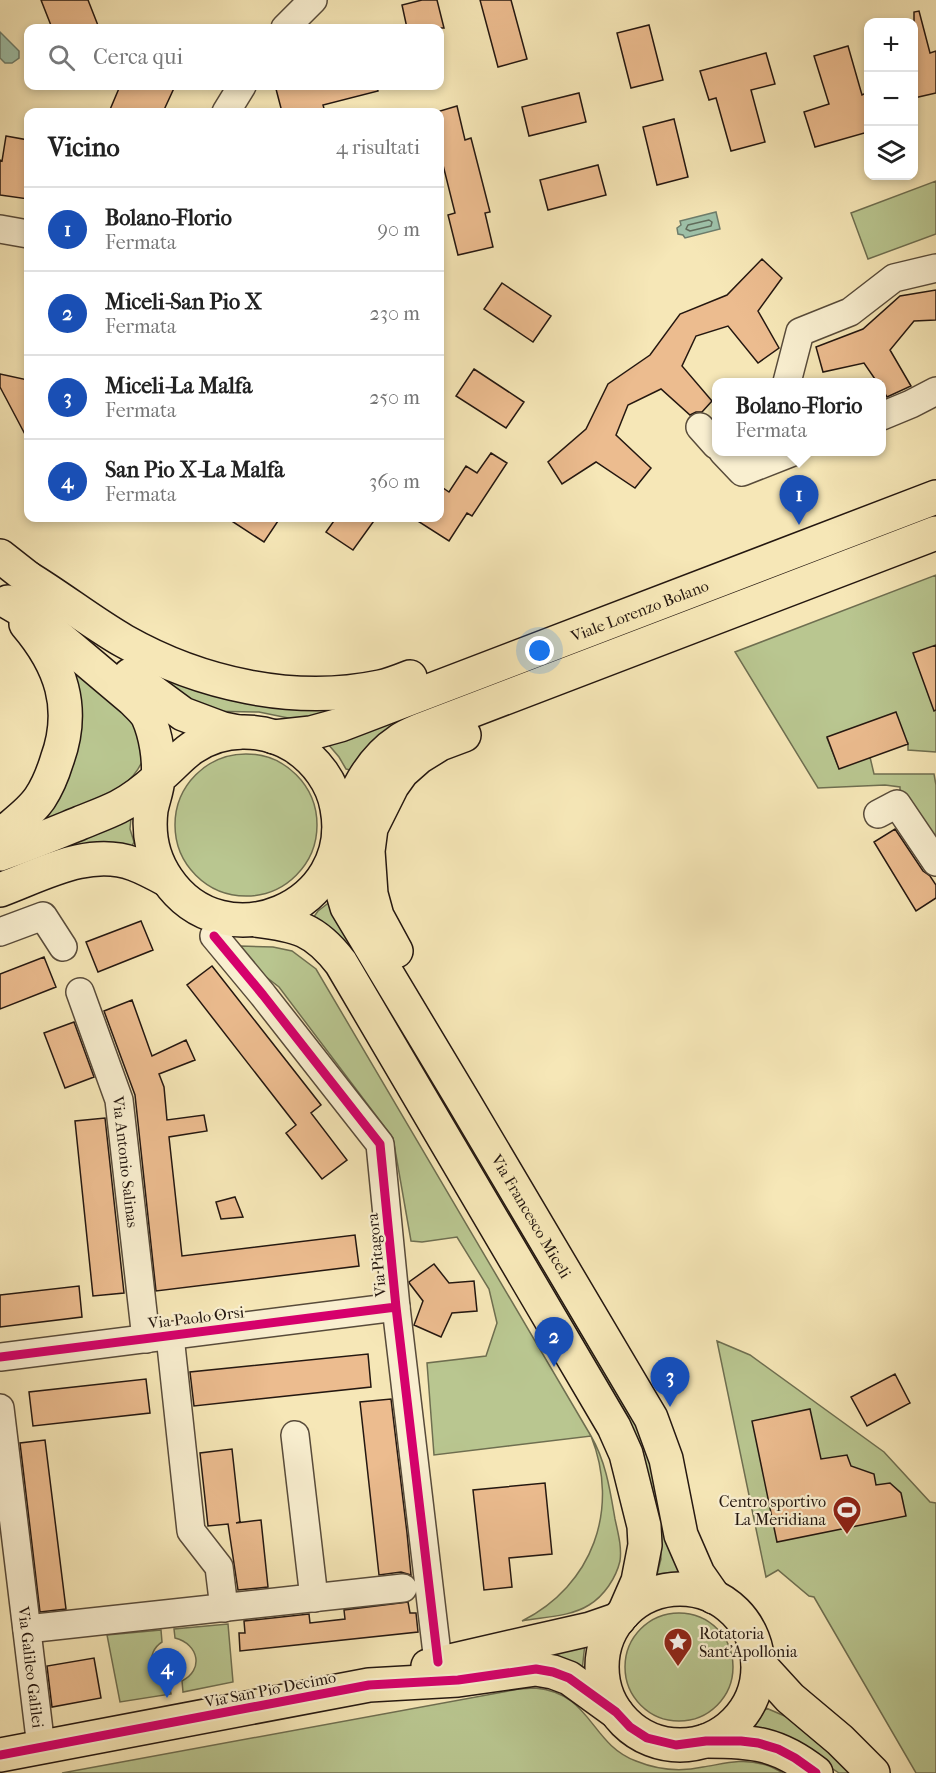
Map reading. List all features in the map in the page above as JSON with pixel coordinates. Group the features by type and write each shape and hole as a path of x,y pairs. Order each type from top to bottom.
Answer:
{"main road":[{"name":"Viale Lorenzo Bolano","path":"274,737 311,733 340,725 936,497"},
{"name":"Viale Lorenzo Bolano","path":"338,837 366,774 380,757 400,740 421,730 936,534"},
{"path":"0,556 12,592 60,680 65,701 66,721 58,760 40,798 0,836"},
{"path":"12,592 55,594 97,625 125,642 186,670 242,686 286,692 330,694 382,687 412,677 483,669"},
{"path":"12,592 57,612 149,690 183,714 223,729 274,737 296,747 322,773 334,795 339,819 338,837 330,866 316,887 298,904 276,915 251,920"},
{"path":"12,592 37,619 133,700 147,715 157,751 158,779 151,810 151,834 156,858 167,880 183,898 204,911 227,918 286,924 305,930 320,939 341,963 614,1427 626,1454 644,1526 645,1545 638,1581 609,1636 602,1665 607,1694 616,1712"},
{"path":"464,1102 448,1041 377,916 368,869 371,828 392,786 402,772 420,757 440,744 559,699 619,654"},
{"path":"0,854 117,807 158,779 183,755 203,741 238,732"},
{"name":"Via Francesco Miceli","path":"338,837 340,888 347,907 651,1418 666,1459 681,1535 698,1574 714,1597"},
{"path":"0,890 83,860 103,858 133,863 167,880"},
{"path":"369,1685 438,1662 590,1629 621,1616 641,1600 661,1592 694,1591 714,1597 732,1609 745,1624 754,1643 758,1663 757,1683 745,1710 732,1726 706,1741"},
{"path":"758,1663 790,1698 840,1740 873,1773"},
{"path":"369,1685 458,1680 536,1669 553,1672 569,1678 616,1712 638,1733 656,1741 676,1745 706,1741 758,1743 778,1749 816,1773"},
{"name":"Via San Pio Decimo","path":"0,1755 369,1685"}],"street":[{"path":"289,24 313,0"},
{"path":"228,108 240,90"},
{"path":"0,229 24,233"},
{"path":"788,378 800,332 850,312 894,278 936,268"},
{"path":"886,413 911,404 936,391"},
{"path":"727,456 742,472 783,456"},
{"path":"878,814 897,804 936,862"},
{"path":"0,932 43,916 63,946"},
{"name":"Via Pitagora","path":"214,936 380,1144 396,1307 438,1662"},
{"name":"Via Antonio Salinas","path":"80,992 119,1100 191,1531 219,1567 224,1608"},
{"name":"Via Paolo Orsi","path":"0,1357 396,1307"},
{"name":"Via Galileo Galilei","path":"0,1408 41,1747"},
{"path":"295,1435 314,1598"},
{"path":"27,1629 403,1588"}],"shaded area":[{"path":"936,181 936,234 868,259 851,213"},
{"path":"936,512 936,520 350,770 346,769 328,744"},
{"path":"936,575 936,752 908,750 908,743 827,738 839,768 870,757 874,774 934,774 936,846 900,793 900,787 885,785 818,788 735,652"},
{"path":"122,649 351,703 314,718 293,719 259,712 203,711"},
{"path":"61,658 126,702 145,755 134,775 111,793 32,824"},
{"path":"246,754 273,759 296,775 312,798 317,825 312,852 296,875 273,891 246,896 219,891 196,875 180,852 175,825 180,798 196,775 219,759"},
{"path":"131,818 130,829 134,842 132,846 0,874 0,866"},
{"path":"331,901 634,1419 643,1440 680,1572 657,1574 661,1559 660,1537 313,918"},
{"path":"240,946 273,947 292,951 316,969 591,1436 434,1455 427,1363 486,1356 497,1323 489,1289 457,1237 422,1242 411,1241 393,1138 279,987 230,949 239,950"},
{"name":"Centro sportivo La Meridiana","path":"717,1341 750,1355 884,1452 930,1502 936,1503 936,1773 916,1773 814,1597 809,1596 778,1570 766,1577"},
{"path":"591,1436 604,1466 609,1487 620,1545 618,1567 604,1592 582,1609 522,1621 547,1606 567,1587 583,1566 594,1542 601,1517 602,1491 599,1463"},
{"path":"679,1613 700,1617 717,1629 729,1646 733,1667 729,1688 717,1705 700,1717 679,1721 658,1717 641,1705 629,1688 625,1667 629,1646 641,1629 658,1617"},
{"path":"228,1624 233,1682 183,1692 182,1681 194,1670 196,1658 189,1646 175,1638 174,1629"},
{"path":"161,1630 162,1642 151,1658 157,1676 169,1683 171,1694 120,1702 107,1635"},
{"path":"585,1643 582,1671 515,1655"},
{"path":"535,1688 554,1692 568,1699 580,1709 609,1743 621,1753 644,1764 677,1770 732,1762 755,1762 768,1765 783,1773 62,1773 519,1689"},
{"path":"766,1708 787,1717 837,1757 852,1773 839,1773 806,1751 752,1730"}],"water":[{"path":"0,32 19,51 19,58 12,63 5,63 0,58"},
{"path":"716,212 720,229 685,238 678,234 677,228 681,225 680,221"}],"building":[{"path":"41,0 88,0 97,24 50,24"},
{"path":"422,0 437,0 443,24 406,24 402,5"},
{"path":"480,0 511,0 527,59 498,67"},
{"path":"919,11 930,53 936,51 936,93 918,97 918,18 914,18 914,12"},
{"path":"649,25 663,80 631,88 617,33"},
{"path":"848,46 862,95 864,94 864,133 815,147 804,112 829,104 814,56"},
{"path":"766,53 775,84 751,90 765,142 731,151 716,98 709,100 700,71"},
{"path":"118,90 173,90 165,108 111,108"},
{"path":"276,90 378,91 323,105 324,108 281,108"},
{"path":"579,93 586,122 529,136 522,107"},
{"path":"457,106 465,140 471,138 490,212 485,213 493,247 458,255 448,215 455,213 444,169 444,110"},
{"path":"674,119 688,177 657,185 643,127"},
{"path":"6,136 24,139 24,198 0,195 0,160 2,161"},
{"path":"598,165 606,195 548,210 540,180"},
{"path":"762,259 782,278 758,311 779,348 758,363 728,326 696,336 682,366 712,401 702,412 690,415 661,389 628,405 616,435 651,468 635,488 596,462 562,484 548,462 586,429 608,384 650,355 680,314 727,295"},
{"path":"502,283 551,316 533,342 484,309"},
{"path":"936,290 936,320 914,321 890,350 911,386 887,397 886,378 874,378 864,363 823,372 816,347 863,329 900,296"},
{"path":"474,369 524,402 506,428 456,396"},
{"path":"0,374 24,379 24,432 0,387"},
{"path":"491,453 507,463 472,516 467,513 449,541 419,522 444,522 444,489 449,492 466,466 477,473"},
{"path":"233,522 277,522 264,542"},
{"path":"333,522 373,522 353,550 326,532"},
{"path":"936,645 936,710 934,711 913,653"},
{"path":"896,712 908,744 839,769 827,737"},
{"path":"895,829 923,871 936,885 936,898 916,911 874,842"},
{"path":"141,921 153,950 98,972 86,942"},
{"path":"44,957 56,987 0,1009 0,974"},
{"path":"212,966 321,1105 311,1113 347,1160 322,1179 286,1133 296,1125 187,985"},
{"path":"132,1000 152,1056 186,1040 195,1060 159,1074 164,1087 167,1120 204,1115 207,1131 169,1137 182,1256 355,1235 359,1266 156,1291 135,1095 104,1011"},
{"path":"74,1022 94,1077 65,1088 44,1033"},
{"path":"105,1118 124,1293 93,1296 75,1121"},
{"path":"235,1197 243,1217 221,1219 216,1202"},
{"path":"434,1264 449,1283 474,1281 477,1311 452,1313 441,1337 414,1325 423,1301 409,1282"},
{"path":"79,1286 82,1317 0,1327 0,1295"},
{"path":"368,1354 371,1387 194,1406 190,1372"},
{"path":"895,1374 910,1403 867,1426 851,1397"},
{"path":"146,1379 150,1413 33,1426 29,1392"},
{"path":"391,1399 411,1575 401,1572 379,1575 360,1402"},
{"path":"810,1409 821,1459 847,1455 851,1466 874,1474 876,1485 890,1483 901,1493 906,1516 777,1542 752,1421"},
{"path":"45,1440 66,1609 40,1612 20,1443"},
{"path":"232,1449 240,1522 236,1523 261,1520 268,1587 238,1590 228,1524 208,1526 200,1453"},
{"path":"545,1483 552,1554 509,1558 512,1587 484,1590 473,1490"},
{"path":"408,1602 410,1613 416,1613 418,1632 240,1651 239,1633 245,1633 244,1621 309,1614 310,1623 345,1619 344,1610"},
{"path":"94,1658 101,1698 52,1707 47,1666"}],"cycle path":[{"path":"214,936 380,1144 396,1307 438,1662"},
{"path":"0,1357 396,1307"},
{"path":"0,1755 369,1685 458,1680 536,1669 569,1678 647,1738 676,1745 706,1741 758,1743 778,1749 816,1773"}],"place":[{"name":"Bolano-Florio","path":"799,525"},
{"name":"Miceli-San Pio X","path":"554,1367"},
{"name":"Miceli-La Malfa","path":"670,1407"},
{"name":"Centro sportivo La Meridiana","path":"847,1536"},
{"name":"Rotatoria Sant'Apollonia","path":"678,1668"},
{"name":"San Pio X-La Malfa","path":"167,1698"}]}
